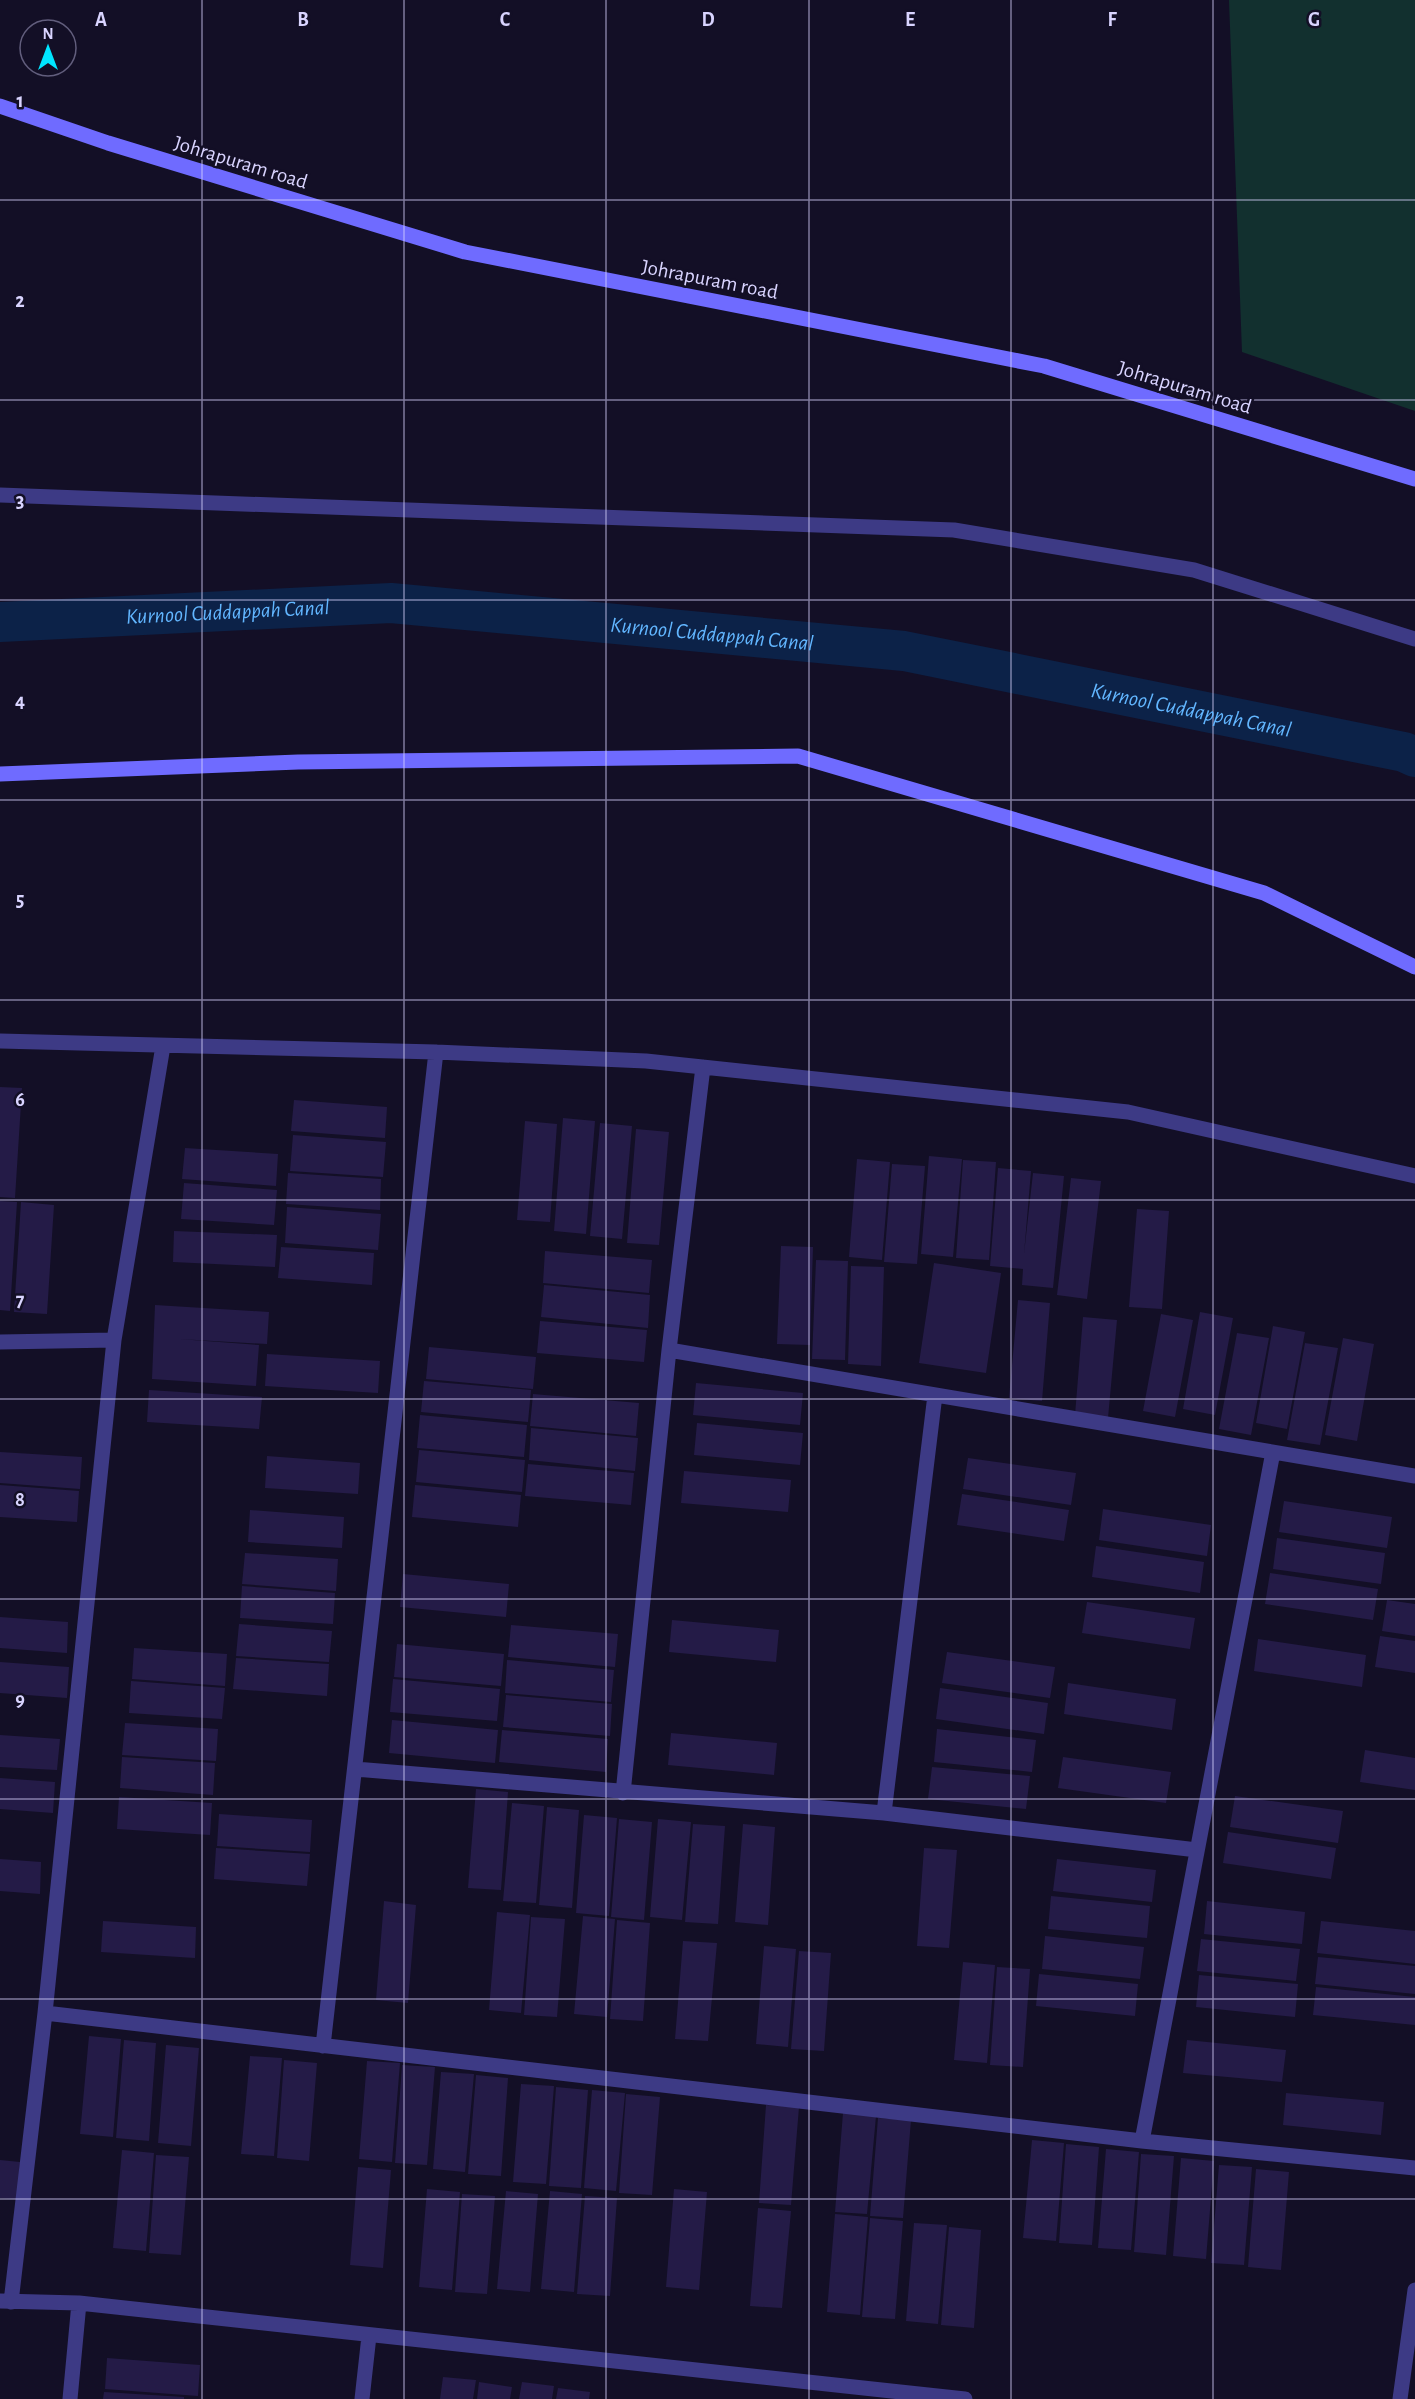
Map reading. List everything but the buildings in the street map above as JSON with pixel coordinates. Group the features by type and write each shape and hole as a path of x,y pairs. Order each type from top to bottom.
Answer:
{"street":[{"name":"Johrapuram road","path":"0,106 108,143 465,252 1044,366 1415,479"},
{"path":"0,495 954,530 1194,570 1415,639"},
{"path":"0,774 298,762 798,756 1264,893 1415,967"},
{"path":"0,1041 436,1052 646,1061 1128,1112 1415,1176"},
{"path":"163,1046 114,1340 45,2013 6,2301 79,2303 965,2399"},
{"path":"323,2046 436,1052"},
{"path":"623,1793 669,1350 703,1067"},
{"path":"0,1341 114,1340"},
{"path":"669,1350 1415,1476"},
{"path":"884,1813 935,1395"},
{"path":"1142,2141 1273,1452"},
{"path":"355,1769 884,1813 1197,1850"},
{"path":"45,2013 1142,2141 1415,2168"},
{"path":"1400,2399 1415,2290"},
{"path":"70,2399 79,2303"},
{"path":"362,2399 369,2336"}],"green space":[{"path":"1229,0 1415,0 1415,411 1242,352"}],"waterway":[{"name":"Kurnool Cuddappah Canal","path":"0,622 391,603 904,651 1404,752 1415,757"}]}
